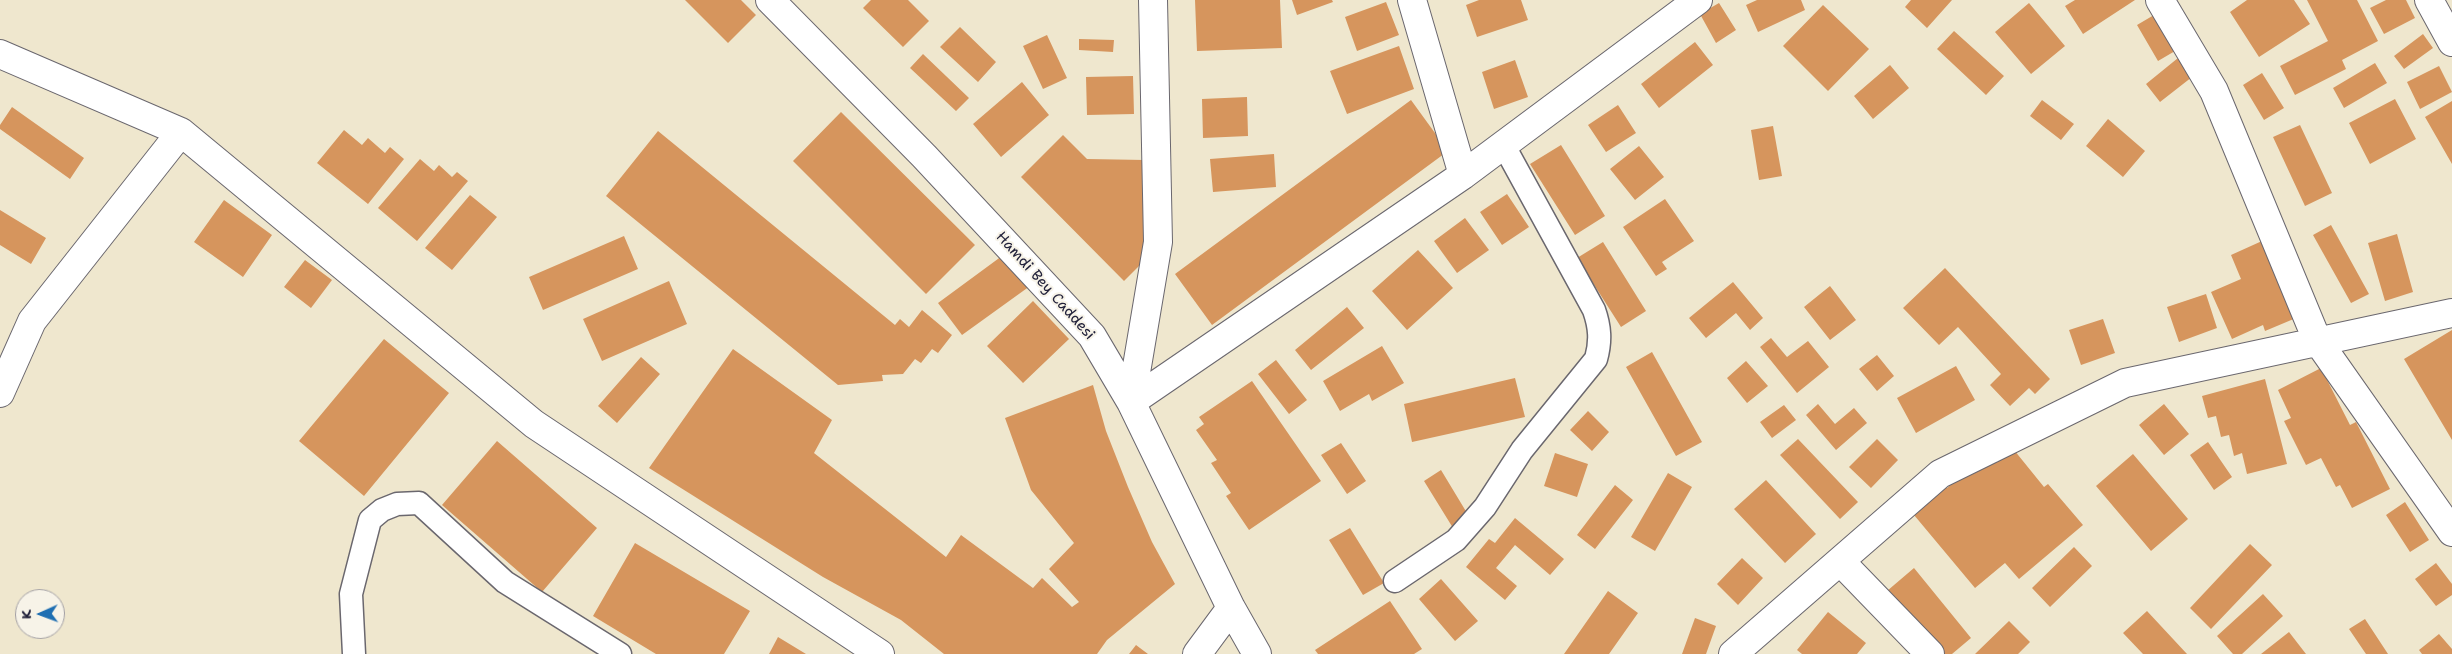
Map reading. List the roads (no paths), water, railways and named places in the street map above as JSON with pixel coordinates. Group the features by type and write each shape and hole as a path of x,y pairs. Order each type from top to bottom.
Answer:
{"street":[{"name":"Hamdi Bey Caddesi","path":"770,0 924,156 1092,336 1131,402 1231,608 1257,654"},
{"path":"1131,402 1158,242 1153,0"},
{"path":"1412,0 1462,175"},
{"path":"2160,0 2214,91 2317,340 2452,532"},
{"path":"2429,0 2452,42"},
{"path":"1131,402 1462,175 1688,2"},
{"path":"0,54 180,132 534,424 880,654"},
{"path":"0,393 32,321 180,132"},
{"path":"1733,654 1940,474 2125,383 2317,340 2452,313"},
{"path":"1840,562 1930,654"},
{"path":"1197,654 1231,608"}],"lane":[{"path":"1395,581 1462,534 1485,507 1522,450 1596,359 1599,348 1599,330 1594,310 1503,144"},
{"path":"354,654 350,594 370,520 382,510 408,503 419,503 505,582 620,654"}]}
